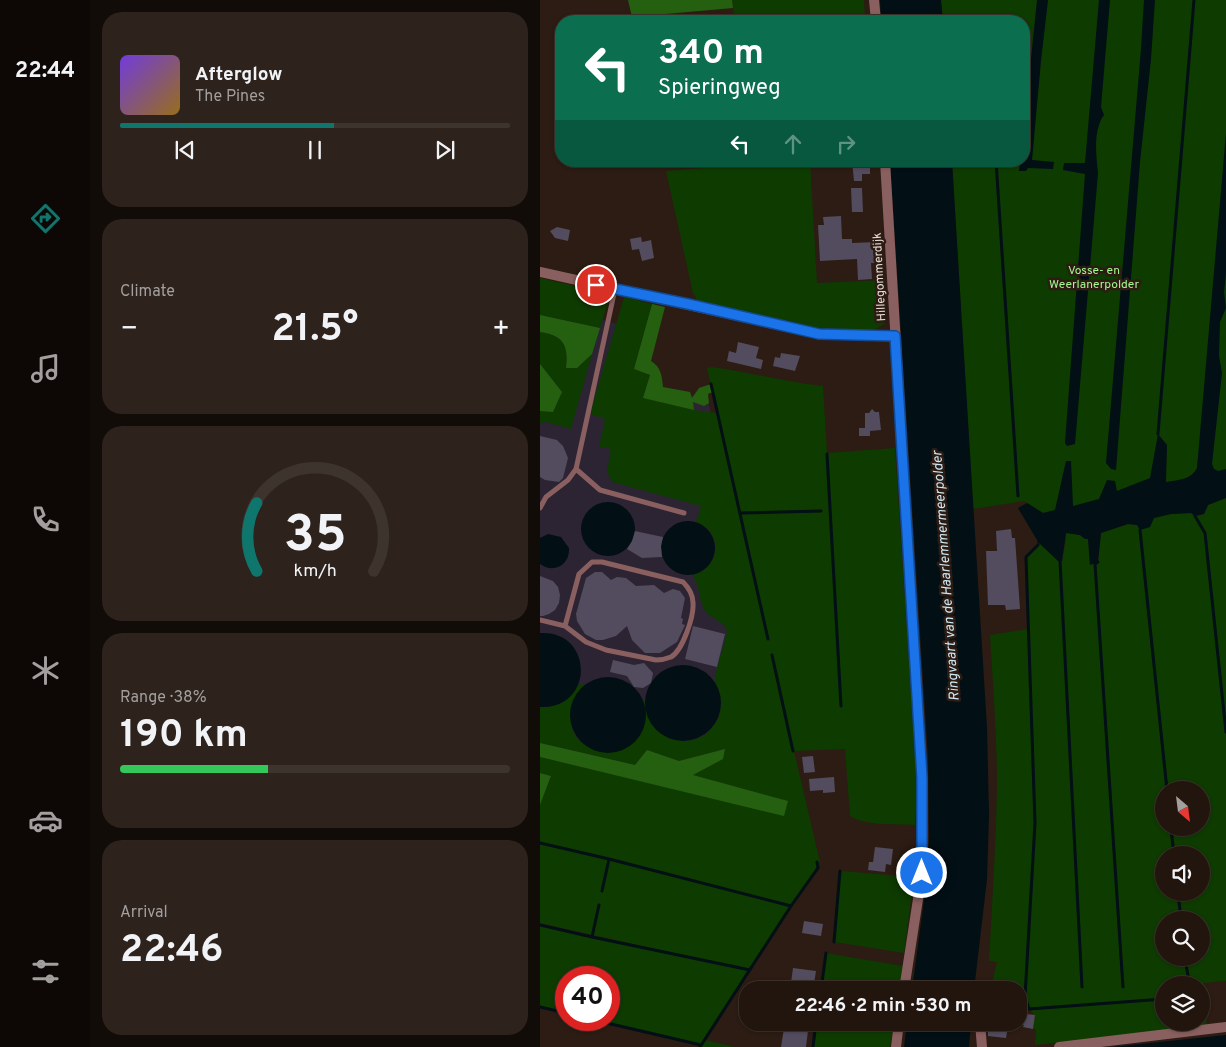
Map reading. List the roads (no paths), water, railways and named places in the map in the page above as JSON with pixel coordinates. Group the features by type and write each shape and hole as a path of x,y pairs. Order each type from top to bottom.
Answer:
{"street":[{"path":"874,0 875,15"},
{"name":"Hillegommerdijk","path":"885,167 922,778 922,873 905,981"},
{"path":"540,272 819,334 895,336"},
{"path":"1059,1047 1226,1027"},
{"path":"896,1047 898,1031"},
{"path":"981,1031 982,1047"}],"lane":[{"path":"540,508 546,497 568,480 576,469 615,289"},
{"path":"576,469 600,490 684,513"},
{"path":"540,620 565,626 586,642 606,650 663,660 672,656 682,645 692,612 693,602 691,594 683,582 602,562 592,562 579,574 565,626"}],"water":[{"path":"880,0 941,0 942,15 881,15"},
{"path":"1037,0 1048,0 1032,160 1054,162 1053,169 1028,168 1026,171 1019,171 1019,167 1030,167 1030,69"},
{"path":"1099,0 1110,0 1101,107 1104,115 1097,135 1098,173 1075,444 1067,446 1065,443 1085,174 1063,170 1064,163 1085,163"},
{"path":"1144,0 1155,0 1140,162 1116,470 1111,469 1106,463"},
{"path":"1226,133 1226,273 1224,292 1226,308 1220,322 1219,356 1222,373 1212,464 1214,469 1218,471 1226,469 1226,498 1208,505 1204,514 1195,516 1191,513 1171,514 1154,518 1150,527 1140,530 1137,525 1128,524 1101,533 1098,562 1090,565 1088,539 1080,535 1066,533 1062,561 1058,561 1039,543 1038,545 1018,508 1027,503 1043,513 1055,510 1066,461 1071,461 1073,506 1099,499 1107,480 1115,481 1117,491 1150,478 1158,434 1167,445 1166,482 1188,477 1197,468"},
{"name":"Ringvaart van de Haarlemmermeerpolder","path":"890,167 952,167 987,728 989,815 987,879 975,981 913,981 926,886 929,839 928,759"},
{"path":"603,502 613,502 623,506 631,514 635,529 631,544 623,552 613,556 603,556 593,552 585,544 581,534 581,524 585,514 593,506"},
{"path":"683,521 693,521 703,525 711,533 715,548 711,563 703,571 693,575 683,575 673,571 665,563 661,553 661,543 665,533 673,525"},
{"path":"548,534 561,537 569,548 567,559 556,568 545,567 540,564 540,538"},
{"path":"540,633 558,635 571,644 578,656 581,670 578,684 571,696 558,704 540,707"},
{"path":"683,665 697,668 710,676 718,689 721,703 718,717 710,730 697,738 683,741 669,738 656,730 648,717 645,703 648,689 656,676 669,668"},
{"path":"608,677 622,680 635,688 643,701 646,715 643,729 635,742 622,750 608,753 594,750 581,742 573,729 570,715 573,701 581,688 594,680"},
{"path":"906,1031 970,1031 969,1047 904,1047"},
{"path":"1226,1035 1226,1047 1112,1047"}],"waterway":[{"path":"1158,434 1194,0"},
{"path":"996,167 1018,496"},
{"path":"711,384 768,639"},
{"path":"827,454 841,706"},
{"path":"740,513 821,511"},
{"path":"1195,516 1205,533 1226,732"},
{"path":"1140,530 1166,781"},
{"path":"1038,545 1026,557 1035,823 1025,997 1029,1009 1155,1000"},
{"path":"1060,561 1082,987"},
{"path":"1098,562 1095,564 1123,987"},
{"path":"772,655 793,751"},
{"path":"1172,836 1173,846"},
{"path":"540,843 609,859"},
{"path":"602,891 609,859 791,906 818,868 817,862"},
{"path":"834,942 840,871"},
{"path":"1179,901 1180,911"},
{"path":"599,905 592,937 750,970"},
{"path":"700,1047 791,906"},
{"path":"540,925 592,937"},
{"path":"822,981 826,953"},
{"path":"1186,966 1188,976"},
{"path":"540,1007 555,1010"},
{"path":"620,1026 701,1045"},
{"path":"813,1047 815,1031"}],"park label":[{"name":"Vosse- en Weerlanerpolder","path":"1094,277"}]}
